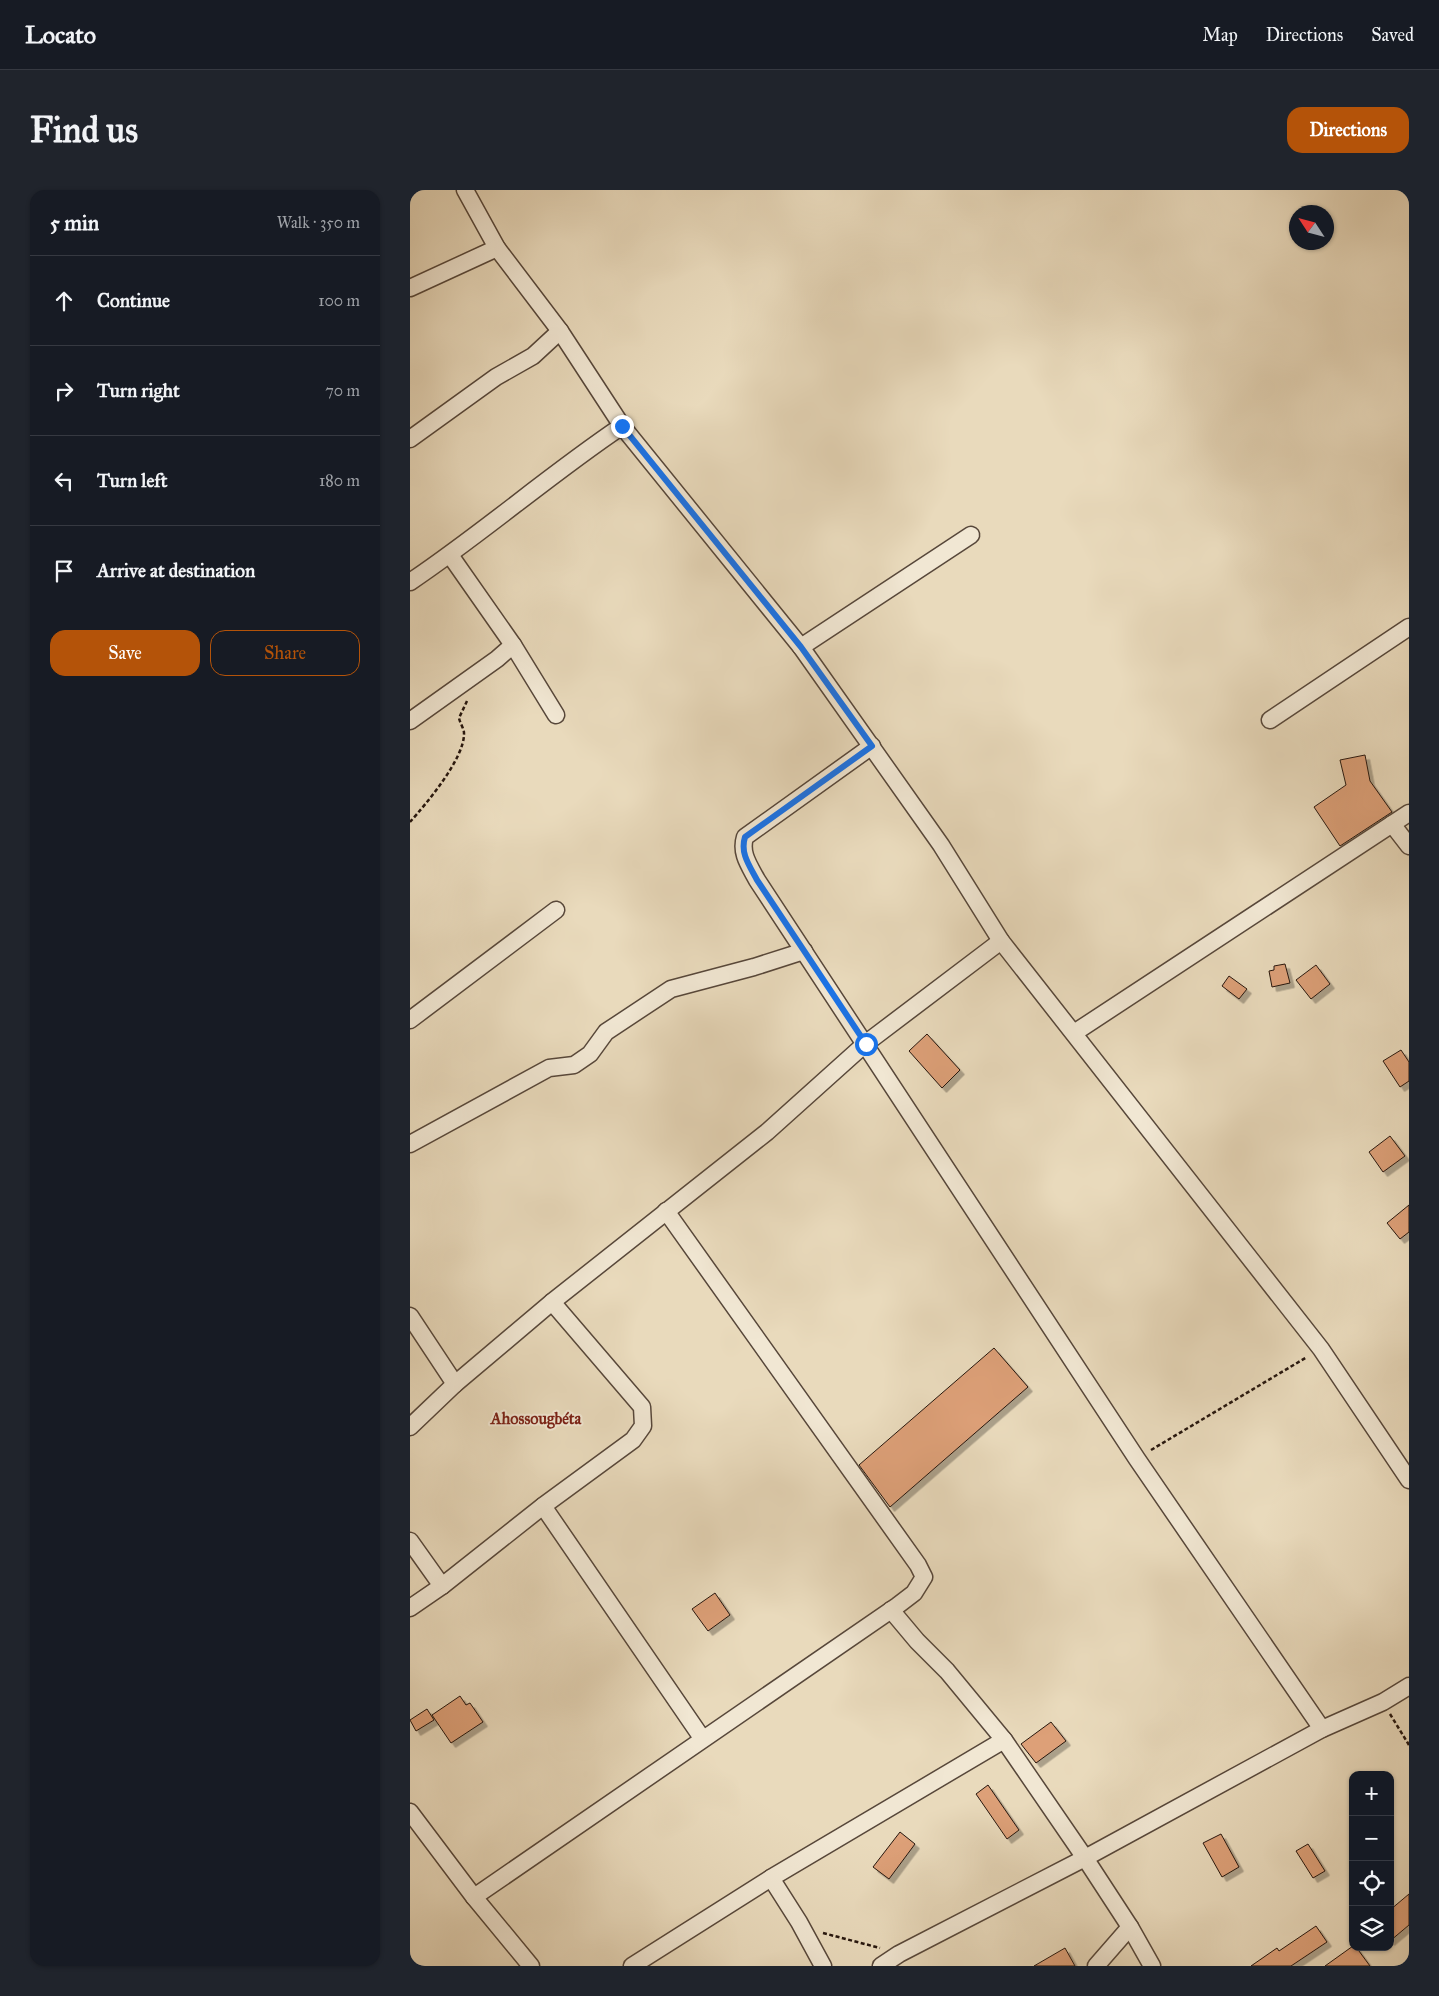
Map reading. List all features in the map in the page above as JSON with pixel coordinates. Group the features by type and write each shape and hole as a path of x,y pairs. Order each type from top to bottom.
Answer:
{"street":[{"path":"465,190 497,248 560,331 622,426 801,647 941,845 1002,941 1321,1349 1409,1480"},
{"path":"410,288 497,248"},
{"path":"410,439 496,377 533,356 560,331"},
{"path":"410,582 450,555 586,451 622,426"},
{"path":"801,647 971,535"},
{"path":"450,555 513,645 556,715"},
{"path":"1270,720 1409,626"},
{"path":"410,721 497,659 513,645"},
{"path":"872,746 745,837 742,846 744,857 757,880 1137,1459 1322,1729"},
{"path":"1074,1033 1409,813"},
{"path":"1392,824 1409,846"},
{"path":"410,1020 556,910"},
{"path":"410,1427 455,1384 552,1302 767,1132 866,1044 1002,941"},
{"path":"410,1144 549,1068 574,1065 590,1054 606,1032 671,989 754,967 804,951"},
{"path":"474,1897 702,1738 914,1594 924,1577 918,1565 666,1211"},
{"path":"410,1608 442,1586 543,1506 633,1440 644,1426 642,1407 552,1302"},
{"path":"410,1316 432,1346 455,1384"},
{"path":"543,1506 702,1738"},
{"path":"410,1541 442,1586"},
{"path":"891,1610 917,1641 948,1672 1004,1740 1085,1858 1130,1927 1152,1966"},
{"path":"881,1966 898,1954 1085,1858 1322,1729 1383,1702 1409,1686"},
{"path":"632,1966 771,1878 1004,1740"},
{"path":"410,1812 474,1897 531,1966"},
{"path":"771,1878 799,1922 823,1966"},
{"path":"1096,1966 1130,1927"}],"path":[{"path":"410,822 440,787 461,748 464,733 459,718 470,696"},
{"path":"1137,1459 1321,1349"},
{"path":"1383,1702 1409,1745"},
{"path":"799,1922 816,1932 898,1954"}],"building":[{"path":"1365,755 1370,781 1392,812 1340,846 1314,807 1346,785 1340,760"},
{"path":"1285,964 1290,983 1272,987 1269,971 1274,970 1274,966"},
{"path":"1316,965 1330,984 1311,999 1296,980"},
{"path":"1229,976 1247,989 1239,999 1222,986"},
{"path":"927,1034 960,1070 942,1088 909,1051"},
{"path":"1401,1050 1409,1062 1409,1081 1400,1087 1383,1061"},
{"path":"1390,1136 1405,1156 1383,1172 1369,1152"},
{"path":"1409,1205 1409,1232 1400,1239 1387,1223"},
{"path":"994,1348 1028,1387 890,1507 859,1465"},
{"path":"715,1593 730,1615 708,1631 692,1609"},
{"path":"460,1696 466,1705 470,1703 483,1722 451,1743 432,1715"},
{"path":"427,1709 434,1720 416,1731 410,1720"},
{"path":"1051,1722 1066,1741 1036,1763 1021,1744"},
{"path":"988,1785 1019,1830 1007,1839 976,1794"},
{"path":"900,1832 915,1844 889,1879 873,1867"},
{"path":"1221,1834 1239,1867 1222,1877 1203,1843"},
{"path":"1308,1844 1325,1871 1313,1878 1296,1851"},
{"path":"1409,1894 1409,1925 1394,1938 1394,1907"},
{"path":"1316,1926 1327,1942 1291,1966 1251,1966 1277,1948 1279,1951"},
{"path":"1065,1948 1075,1966 1034,1966"},
{"path":"1349,1949 1349,1951 1359,1951 1370,1966 1325,1966"}],"district":[{"name":"Ahossougbéta","path":"536,1418"}],"route":[{"path":"622,426 801,647 872,746 745,837 742,846 744,857 757,880 866,1044"}]}
